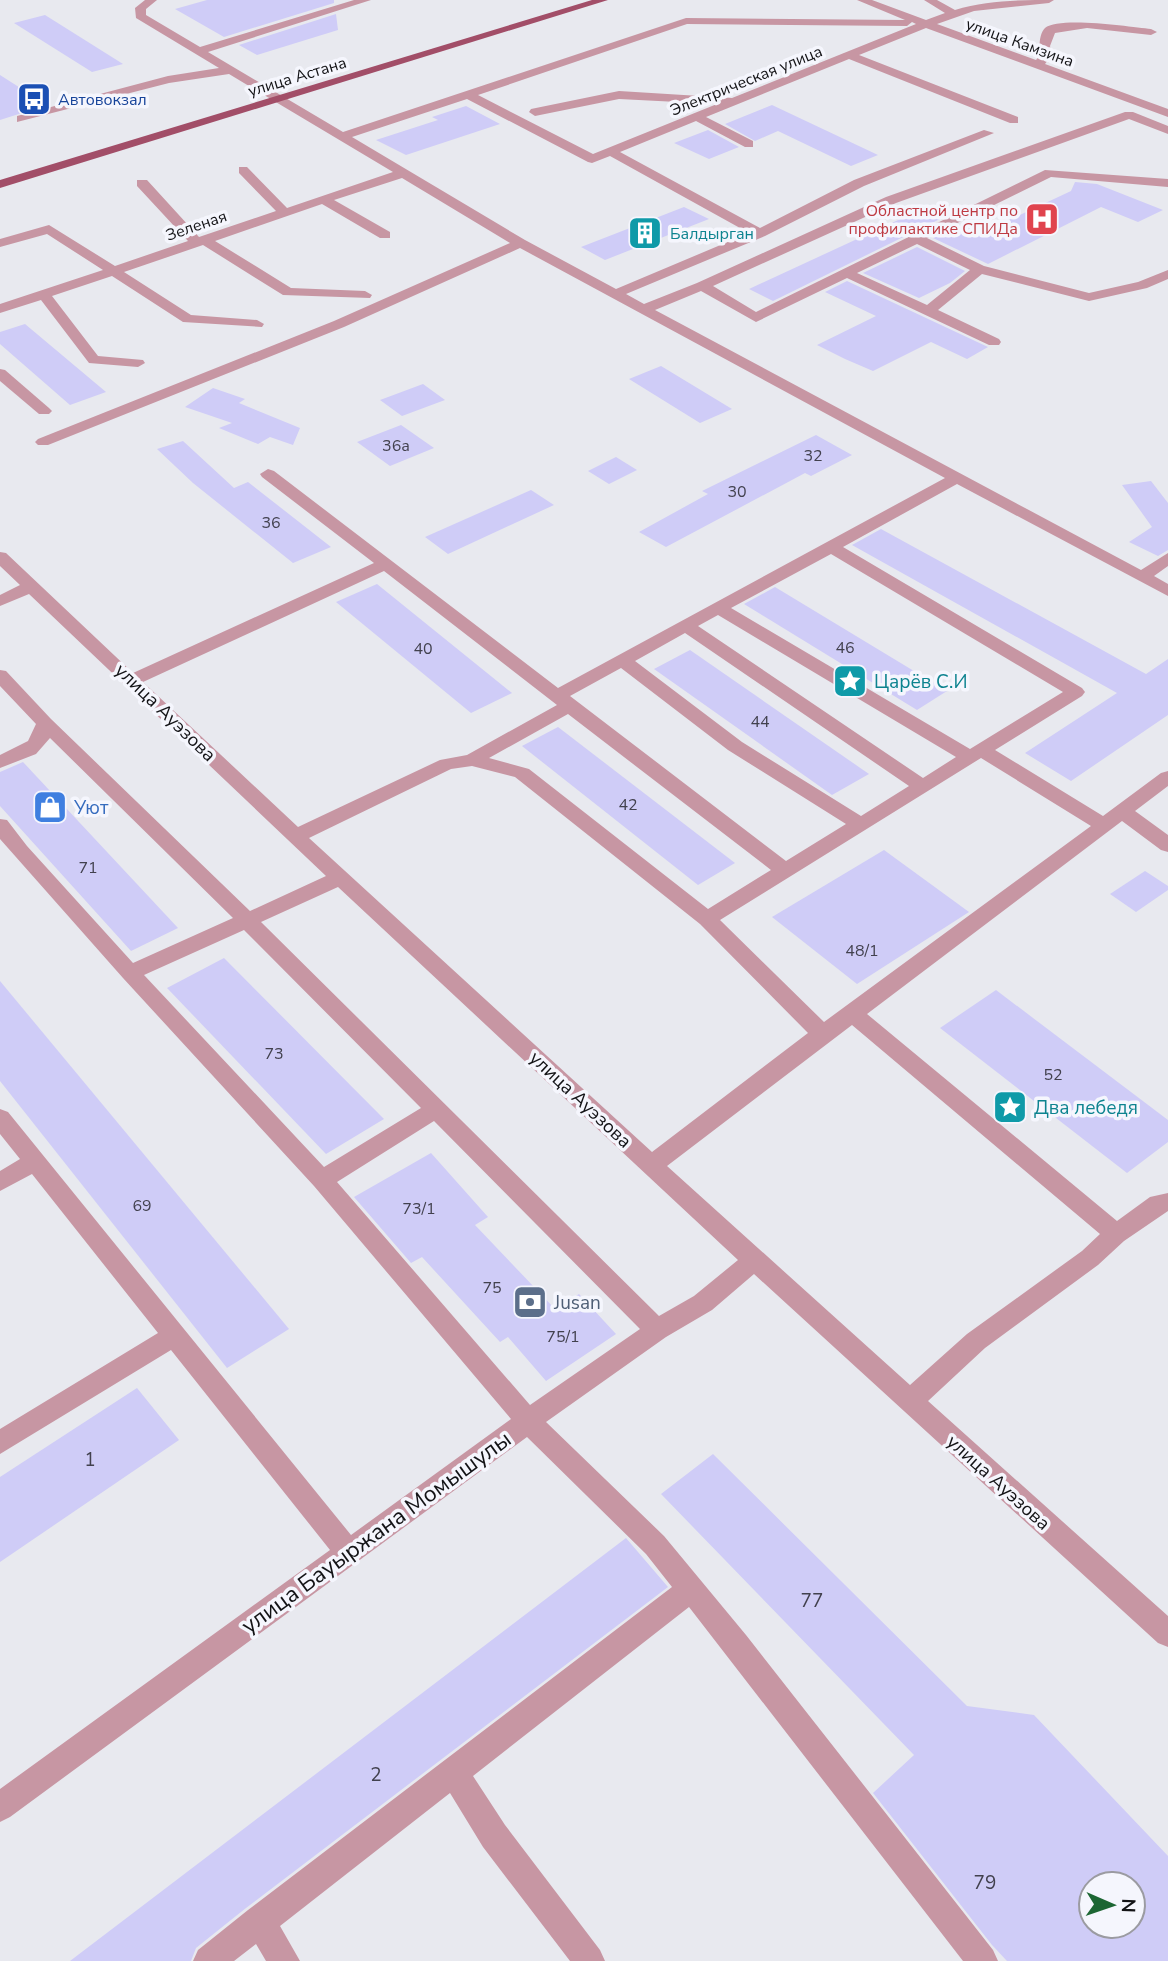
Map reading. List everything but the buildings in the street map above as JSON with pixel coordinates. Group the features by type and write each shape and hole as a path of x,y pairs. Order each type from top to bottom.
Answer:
{"main road":[{"name":"улица Астана","path":"0,184 270,94 568,0"},
{"name":"улица Астана","path":"0,172 603,0"}],"street":[{"path":"152,0 141,9 140,16 520,243 1168,591"},
{"path":"198,51 366,0"},
{"path":"846,0 917,25"},
{"name":"улица Камзина","path":"862,0 917,25 1168,113"},
{"path":"929,0 954,14"},
{"name":"Электрическая улица","path":"467,94 592,159 917,25 972,8 1049,0"},
{"path":"344,136 686,21 917,25"},
{"path":"1038,66 1046,55 1044,46 1050,30 1087,25 1151,32"},
{"path":"849,55 1014,120"},
{"path":"21,119 168,80 231,70"},
{"path":"535,112 619,95 734,102"},
{"path":"644,309 702,286 891,200 1129,115 1168,130"},
{"path":"697,117 749,144"},
{"path":"615,294 760,233 859,183 988,133"},
{"path":"611,152 760,233"},
{"path":"243,170 285,213"},
{"name":"Зеленая","path":"0,309 403,173"},
{"path":"702,286 757,318 1049,173 1168,183"},
{"path":"142,183 201,242 288,292 365,295"},
{"path":"324,200 385,234"},
{"path":"0,243 49,229 188,319 257,324"},
{"path":"916,238 979,269 1089,297 1142,285 1168,274"},
{"path":"43,442 339,324 520,243"},
{"path":"928,311 979,269"},
{"path":"846,273 994,342"},
{"path":"44,295 94,360 138,363"},
{"path":"0,373 44,411"},
{"path":"268,474 784,870"},
{"path":"472,760 622,660 957,478"},
{"path":"708,919 1076,692 831,547"},
{"name":"улица Ауэзова","path":"0,557 340,878 754,1260 1168,1634"},
{"path":"1142,577 1168,558"},
{"path":"132,680 386,564"},
{"path":"0,601 33,586"},
{"path":"718,608 1104,825"},
{"path":"686,626 922,786"},
{"path":"622,660 735,746 860,824"},
{"path":"0,675 45,723 246,919 657,1331"},
{"path":"0,762 30,750 43,738 45,723"},
{"path":"297,836 447,764 472,760 522,773 708,919 822,1034"},
{"path":"652,1165 822,1034 853,1014 1168,777"},
{"path":"1122,811 1168,845"},
{"path":"0,825 20,851 130,973 322,1180 527,1421 655,1545 982,1961"},
{"path":"0,861 20,851"},
{"path":"130,973 340,878"},
{"path":"853,1014 1116,1234"},
{"path":"322,1180 436,1108"},
{"path":"0,1118 348,1552"},
{"path":"0,1182 35,1161"},
{"path":"910,1401 976,1341 1090,1258 1116,1234 1158,1204 1168,1202"},
{"name":"улица Бауыржана Момышулы","path":"0,1807 527,1421 657,1331 703,1303 754,1260"},
{"path":"0,1443 175,1335"},
{"path":"209,1961 691,1589"},
{"path":"454,1773 494,1836 589,1961"},
{"path":"259,1921 284,1961"}],"place":[{"name":"Автовокзал","path":"34,99"},
{"name":"Областной центр по профилактике СПИДа","path":"1042,219"},
{"name":"Балдырган","path":"645,233"},
{"name":"Царёв С.И","path":"850,681"},
{"name":"Уют","path":"50,807"},
{"name":"Два лебедя","path":"1010,1107"},
{"name":"Jusan","path":"530,1302"}]}
